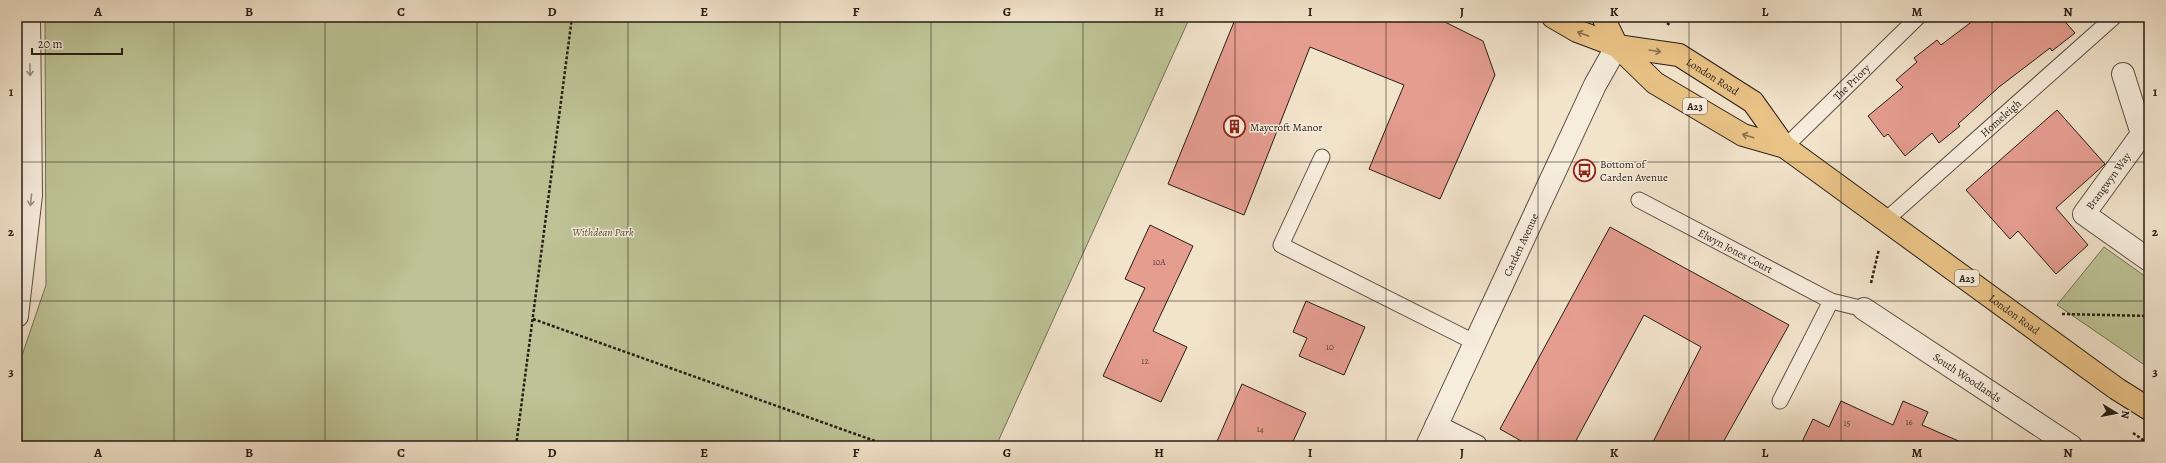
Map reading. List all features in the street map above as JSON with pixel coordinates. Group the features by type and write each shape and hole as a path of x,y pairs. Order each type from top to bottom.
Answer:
{"highway":[{"name":"London Road","path":"1553,17 1577,31 1616,46 1679,55 1753,102 1785,147"},
{"name":"London Road","path":"1603,17 1616,46 1655,83 1743,135 1785,147 1887,219 2117,389 2149,409"}],"street":[{"path":"17,316 31,195 29,17"},
{"name":"Carden Avenue","path":"1427,446 1595,85 1616,46"},
{"name":"Brangwyn Way","path":"2123,74 2142,134 2084,214 2149,260"},
{"name":"South Woodlands","path":"1864,309 2071,446"},
{"path":"1436,426 1476,446"}],"lane":[{"name":"The Priory","path":"1785,147 1918,17"},
{"name":"Homeleigh","path":"1887,219 2114,17"},
{"path":"1322,157 1281,245 1476,343"},
{"name":"Elwyn Jones Court","path":"1639,200 1831,301 1864,309"},
{"path":"1780,401 1831,301"}],"path":[{"path":"516,446 572,17"},
{"path":"1864,309 1887,219"},
{"path":"2067,318 2062,313 2149,316"},
{"path":"533,319 889,446"}],"green space":[{"name":"Withdean Park","path":"45,17 1190,17 996,446 17,446 17,370 46,285"},
{"path":"2104,247 2149,279 2149,368 2057,305"}],"building":[{"name":"Maycroft Manor","path":"1236,17 1435,17 1483,41 1495,75 1440,199 1369,169 1404,85 1310,47 1244,215 1168,184"},
{"path":"1978,17 2061,17 2075,33 2052,51 2050,48 1999,87 1958,124 1960,126 1939,143 1932,133 1905,156 1888,134 1884,137 1868,116 1903,87 1896,80 1917,62 1914,58 1937,40 1941,45"},
{"path":"2057,110 2105,164 2056,208 2088,245 2056,274 2018,231 2010,239 1966,190"},
{"path":"1150,225 1193,246 1153,331 1187,347 1161,402 1103,376 1145,288 1125,279"},
{"path":"1610,227 1789,325 1721,446 1651,446 1701,347 1644,315 1573,446 1530,446 1500,429"},
{"path":"1306,301 1365,327 1344,375 1299,356 1307,338 1293,332"},
{"path":"1242,384 1306,413 1291,446 1215,446"},
{"path":"1841,401 1893,425 1903,401 1928,412 1922,425 1970,446 1800,446 1813,419 1829,427"}],"place":[{"name":"Maycroft Manor","path":"1235,127"},
{"name":"Bottom of Carden Avenue","path":"1585,170"}]}
